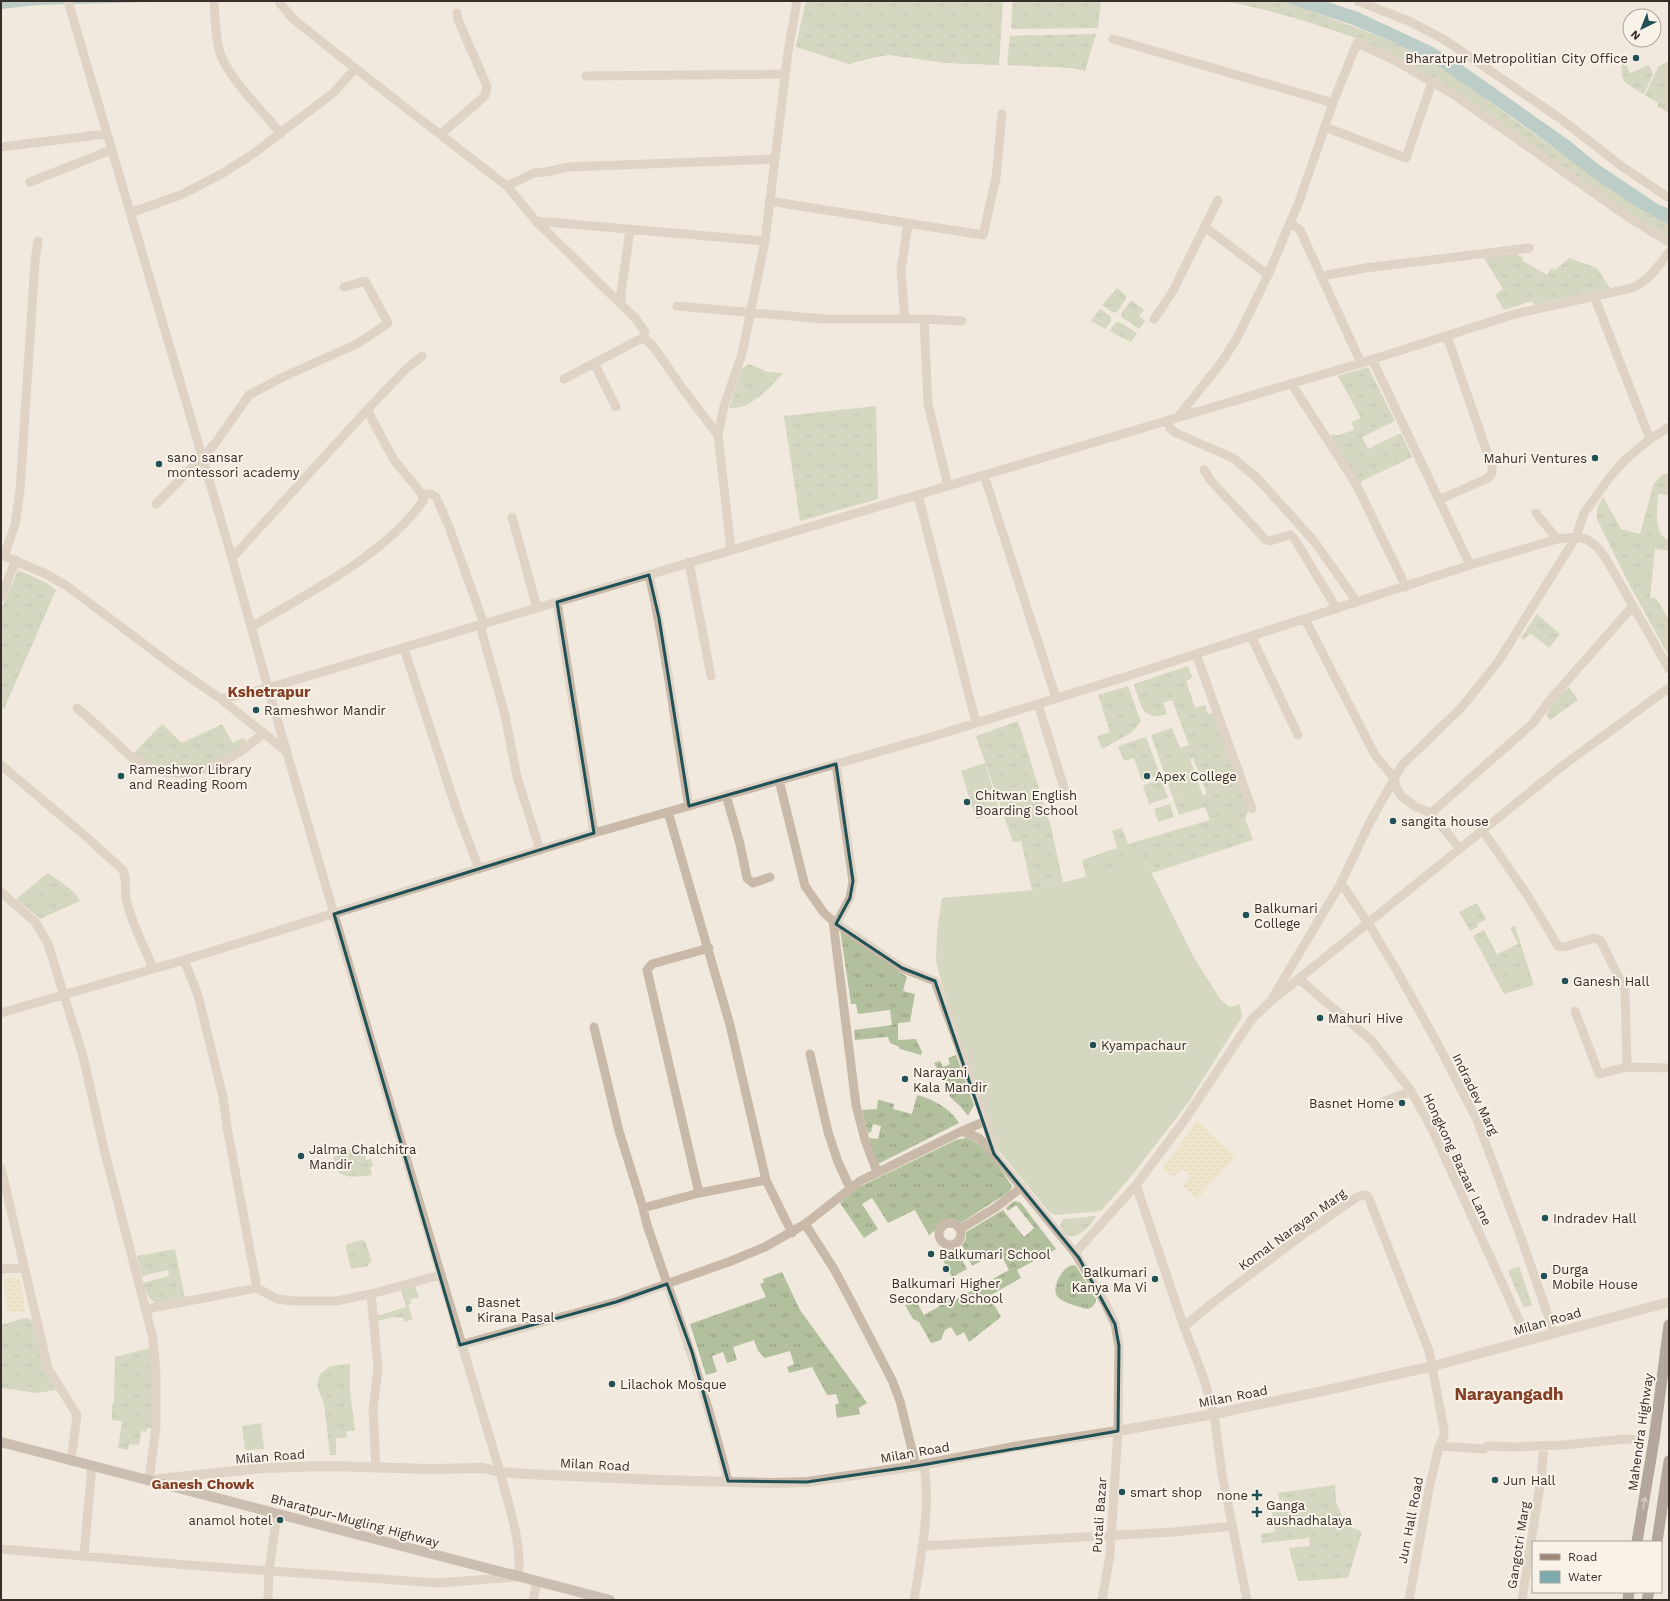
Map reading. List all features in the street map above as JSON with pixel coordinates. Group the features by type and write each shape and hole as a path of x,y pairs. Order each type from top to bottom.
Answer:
{"highway":[{"name":"Mahendra Highway","path":"1637,1541 1654,1440 1669,1325"},
{"path":"1657,1541 1669,1461"}],"main road":[{"name":"Bharatpur-Mugling Highway","path":"1,1442 610,1600"}],"street":[{"path":"214,1 220,53 225,63 232,75 281,134"},
{"path":"731,549 718,435 724,406 742,354 765,241 785,74 797,1"},
{"path":"1358,1 1411,22 1445,40 1561,119 1620,166 1669,198"},
{"path":"280,3 293,19 355,69 507,186 536,222 636,319 645,332 644,337 718,435"},
{"path":"1,1549 437,1583 518,1577 520,1565 514,1528 500,1472 460,1344 268,688 232,558 201,458 69,5"},
{"path":"440,134 485,96 487,86 458,20 457,13"},
{"path":"1113,39 1333,103"},
{"path":"1178,417 1221,362 1237,338 1268,275 1291,223 1333,103 1357,43 1396,61 1453,94 1630,219 1669,242"},
{"path":"130,213 182,194 253,154 333,93 355,69"},
{"path":"586,76 785,74"},
{"path":"1325,127 1406,158 1432,82"},
{"path":"769,201 983,235 996,178 1002,114"},
{"path":"1,147 106,134"},
{"path":"30,182 111,150"},
{"path":"507,186 534,173 568,167 774,159"},
{"path":"1154,319 1173,291 1218,200"},
{"path":"536,222 765,241"},
{"path":"1291,223 1300,230 1361,362"},
{"path":"906,319 902,270 908,224"},
{"path":"1205,227 1268,275"},
{"path":"621,305 621,293 630,230"},
{"path":"38,241 35,261 20,491 15,525 2,555 16,560 67,586 176,668 221,699 287,752"},
{"path":"1322,276 1365,268 1529,248"},
{"path":"221,699 268,688 649,575 731,549 918,495 1372,359 1529,309 1632,288 1648,279 1669,252"},
{"path":"156,504 214,445 249,396 285,376 357,344 388,323 365,281 344,288"},
{"path":"1594,296 1650,439"},
{"path":"677,306 824,319 924,319 962,321"},
{"path":"924,319 928,404 948,486"},
{"path":"1439,500 1488,478 1492,473 1492,467 1447,336"},
{"path":"564,379 644,337"},
{"path":"232,558 367,410 405,370 422,356"},
{"path":"1372,359 1470,565"},
{"path":"594,363 616,407"},
{"path":"1291,383 1356,484 1406,586"},
{"path":"251,627 364,559 414,514 423,501 422,494 394,460 367,410"},
{"path":"1167,420 1170,428 1176,433 1233,458 1256,478 1314,541 1357,602"},
{"path":"1270,1002 1341,883 1370,822 1402,765 1461,708 1498,662 1576,537 1584,512 1609,478 1625,460 1650,439 1669,427"},
{"path":"1204,470 1211,481 1266,540 1270,541 1290,535 1294,538 1338,608"},
{"path":"984,475 1056,698"},
{"path":"422,494 431,494 436,498 448,524 482,625 505,715 517,777 540,850"},
{"path":"918,495 976,723"},
{"path":"1536,514 1557,539"},
{"path":"512,517 537,608"},
{"path":"1,1013 184,960 594,833 976,723 1196,654 1470,565 1557,539 1576,537 1586,539 1605,557 1669,669"},
{"path":"1,596 16,560"},
{"path":"689,562 711,676"},
{"path":"649,575 659,618 689,806"},
{"path":"557,602 594,833"},
{"path":"1431,813 1533,723 1550,700 1633,606"},
{"path":"1305,619 1375,754 1394,778 1396,787 1401,796 1416,807 1431,813 1460,849"},
{"path":"1251,636 1298,735"},
{"path":"404,648 456,808 479,869"},
{"path":"1196,654 1252,809"},
{"path":"1075,1253 1136,1185 1186,1118 1252,1020 1270,1002 1561,766 1669,688"},
{"path":"1038,704 1065,791"},
{"path":"78,708 136,761 164,773 192,773 205,769 234,755 253,743 263,733"},
{"path":"836,764 853,881 850,898 834,922 856,1105 865,1140 877,1172"},
{"path":"1,765 123,870 126,878 126,898 130,912 153,968"},
{"path":"779,780 805,886 813,900 834,922 902,968 936,981 986,1121 994,1154"},
{"path":"726,795 740,844 747,878 753,883 770,877"},
{"path":"668,812 709,948 730,1026 766,1180 792,1233"},
{"path":"1482,831 1528,896 1558,946 1564,947 1594,938 1601,942 1624,990 1627,1067"},
{"name":"Indradev Marg","path":"1341,883 1368,923 1435,1039 1477,1120 1524,1246 1554,1333"},
{"path":"1,892 36,923 42,933 51,952 83,1056 104,1149 153,1338 156,1374 156,1427 149,1480"},
{"path":"699,1192 647,970 652,964 709,948"},
{"path":"184,960 202,1009 223,1097 227,1127 257,1288"},
{"name":"Hongkong Bazaar Lane","path":"1299,979 1372,1041 1411,1091 1432,1129 1523,1329 1526,1341"},
{"path":"1575,1011 1597,1073 1601,1075 1627,1067 1669,1068"},
{"path":"594,1027 619,1131 647,1225 692,1352 717,1435 728,1481"},
{"path":"810,1054 828,1132 838,1162 850,1188"},
{"path":"1383,1102 1411,1091"},
{"path":"460,1344 616,1302 731,1261 765,1247 792,1233 850,1188 877,1172 986,1121"},
{"name":"Putali Bazar","path":"962,1131 979,1138 994,1154 1075,1253 1105,1303 1115,1324 1119,1346 1118,1431 1110,1556 1102,1600"},
{"path":"1,1168 48,1368 77,1415 71,1461"},
{"path":"643,1208 699,1192 766,1180"},
{"path":"1136,1185 1184,1327 1204,1376 1214,1414 1222,1474 1234,1526 1247,1600"},
{"path":"960,1229 995,1208 1022,1187"},
{"name":"Komal Narayan Marg","path":"1184,1327 1210,1304 1308,1231 1363,1195 1368,1196 1390,1248 1429,1351 1433,1366"},
{"path":"805,1224 834,1269 892,1380 920,1466 926,1475 922,1546 914,1600"},
{"path":"1,1269 24,1268"},
{"path":"146,1309 257,1288 277,1299 293,1301 336,1301 371,1294 440,1275"},
{"path":"371,1294 378,1368 373,1409 376,1468"},
{"name":"Milan Road","path":"149,1480 264,1468 327,1466 376,1468 483,1468 500,1472 651,1480 772,1483 807,1482 920,1466 1019,1446 1118,1431 1214,1414 1433,1366 1669,1302"},
{"name":"Jun Hall Road","path":"1409,1600 1428,1496 1439,1446 1444,1436 1433,1366"},
{"path":"1439,1446 1484,1449 1488,1446 1544,1446 1624,1439 1639,1440"},
{"name":"Gangotri Marg","path":"1522,1600 1541,1479 1544,1446"},
{"path":"84,1555 92,1465"},
{"path":"268,1600 269,1570 277,1514"},
{"path":"922,1546 1173,1532 1234,1526"},
{"path":"533,1600 537,1582"}],"highlighted area":[{"path":"649,575 659,618 689,806 836,764 853,881 850,898 836,924 902,968 935,981 994,1154 1079,1258 1115,1324 1119,1346 1118,1431 916,1466 807,1482 728,1481 692,1352 667,1284 616,1302 460,1345 334,914 594,833 557,602"}],"green space":[{"path":"808,1 1003,1 999,65 945,63 889,55 849,64 796,47 805,4"},
{"path":"1013,1 1101,1 1098,28 1011,29"},
{"path":"1222,1 1281,1 1293,4 1391,41 1431,61 1636,207 1669,225 1669,237 1632,215 1361,40 1275,13"},
{"path":"1096,34 1085,71 1072,68 1007,65 1010,36"},
{"path":"1624,60 1630,73 1649,65 1653,74 1644,94 1628,85 1623,79 1622,61"},
{"path":"1669,61 1669,113 1657,106 1658,103 1645,95 1658,67"},
{"path":"1518,253 1519,257 1522,256 1523,261 1547,275 1552,268 1555,270 1569,258 1597,268 1610,288 1534,305 1532,301 1504,310 1495,295 1503,289 1484,258"},
{"path":"1117,288 1127,297 1117,312 1114,313 1102,305"},
{"path":"1131,300 1144,310 1139,316 1145,321 1139,329 1122,317 1121,314"},
{"path":"1100,309 1111,317 1111,321 1105,329 1091,321"},
{"path":"1119,322 1137,333 1131,342 1110,331 1115,323"},
{"path":"748,364 768,372 783,373 766,391 752,401 737,408 729,408 742,369"},
{"path":"1368,367 1395,421 1362,437 1368,449 1401,433 1412,457 1358,483 1329,437 1334,434 1335,436 1354,430 1352,422 1361,418 1338,376"},
{"path":"876,406 878,499 800,521 784,416"},
{"path":"1663,474 1669,474 1669,495 1658,494 1657,520 1660,532 1669,541 1669,551 1655,549 1650,598 1656,598 1669,620 1669,656 1629,584 1597,519 1598,508 1603,497 1621,529 1640,534 1654,483"},
{"path":"18,570 45,582 56,590 4,709 1,706 1,609"},
{"path":"1537,614 1560,634 1549,648 1530,633 1524,640 1521,638"},
{"path":"1188,666 1192,678 1186,681 1195,708 1205,705 1208,714 1214,712 1249,809 1245,819 1253,840 1152,873 1146,862 1086,877 1082,860 1117,848 1112,831 1122,828 1128,844 1210,820 1205,807 1179,815 1151,735 1172,728 1180,748 1189,745 1172,700 1163,703 1167,714 1158,716 1147,713 1140,704 1134,684","holes":["1193,758 1207,794 1181,803 1168,768"]},
{"path":"1128,686 1141,722 1131,733 1102,749 1097,736 1110,732 1098,695"},
{"path":"1569,687 1578,700 1550,720 1546,715 1555,700"},
{"path":"1018,721 1051,827 1063,882 1032,890 1021,841 1013,842 976,736"},
{"path":"162,724 182,743 222,724 233,743 243,738 247,742 223,759 207,766 189,770 159,767 142,759 134,753"},
{"path":"1146,737 1160,775 1142,781 1134,758 1124,761 1118,746"},
{"path":"1190,759 1203,796 1181,803 1168,767"},
{"path":"985,763 1000,812 976,819 961,771"},
{"path":"1161,779 1168,798 1149,804 1143,785"},
{"path":"1170,804 1174,817 1158,822 1154,809"},
{"name":"Kyampachaur","path":"1146,862 1192,954 1220,999 1230,1007 1240,1004 1242,1017 1188,1103 1129,1179 1101,1211 1055,1215 1049,1212 999,1151 943,989 936,961 937,932 942,898 1032,890"},
{"path":"48,873 70,889 80,901 40,919 16,899"},
{"path":"1477,903 1486,919 1477,924 1478,927 1470,931 1459,912"},
{"path":"1515,926 1534,985 1504,994 1473,936 1484,930 1497,954 1518,944 1510,928"},
{"path":"840,929 907,977 903,991 915,994 910,1022 898,1023 898,1040 916,1039 922,1052 921,1055 900,1049 898,1046 890,1043 888,1037 855,1040 854,1030 892,1025 890,1010 858,1014 856,1004 851,1004"},
{"path":"956,1055 974,1105 968,1116 951,1098 934,1063 940,1061 943,1067 950,1064 948,1058"},
{"path":"917,1095 941,1105 956,1118 959,1123 878,1164 869,1140 870,1138 878,1139 881,1126 873,1124 871,1132 868,1133 862,1110 877,1109 878,1100 880,1100 894,1104 893,1109 912,1114"},
{"path":"966,1138 980,1145 992,1158 1012,1186 1010,1191 961,1223 951,1219 943,1222 929,1235 915,1210 888,1223 872,1198 862,1204 878,1229 864,1238 840,1203 855,1189 956,1140"},
{"path":"363,1146 366,1160 371,1159 373,1167 370,1167 372,1175 342,1175 335,1167 333,1153"},
{"path":"1016,1201 1021,1203 1056,1249 1017,1270 1021,1278 989,1296 1001,1317 969,1342 964,1332 957,1336 951,1327 945,1330 941,1340 931,1343 919,1322 913,1319 905,1305 915,1299 924,1315 945,1302 944,1298 949,1295 953,1301 1009,1270 999,1251 972,1266 962,1245 966,1239 966,1232 1003,1210 1024,1237 1034,1228 1016,1205 1008,1211 1006,1208"},
{"path":"1096,1216 1084,1231 1073,1236 1068,1236 1063,1232 1060,1225 1063,1219"},
{"path":"362,1240 365,1241 372,1262 368,1264 369,1266 351,1269 346,1248 347,1244"},
{"path":"944,1248 950,1250 956,1249 967,1269 952,1277 938,1251"},
{"path":"175,1249 185,1298 164,1303 154,1302 146,1292 143,1283 169,1276 168,1270 142,1276 137,1256"},
{"path":"1073,1265 1076,1266 1096,1299 1096,1302 1091,1308 1086,1309 1070,1304 1057,1296 1056,1288 1059,1278 1065,1269"},
{"path":"1519,1266 1532,1305 1524,1308 1508,1271"},
{"path":"782,1272 800,1310 867,1403 859,1408 860,1414 837,1418 835,1405 839,1403 836,1394 827,1395 812,1367 789,1373 787,1367 794,1364 790,1351 765,1358 758,1351 754,1340 733,1347 737,1360 727,1363 723,1352 712,1356 717,1372 706,1375 690,1324 766,1297 760,1284 764,1282 763,1279"},
{"path":"415,1286 419,1297 410,1300 411,1304 408,1305 413,1319 404,1322 403,1317 394,1317 378,1321 377,1316 406,1307 401,1290"},
{"path":"25,1318 30,1319 34,1323 44,1368 56,1390 38,1393 1,1388 1,1325"},
{"path":"150,1348 152,1358 153,1429 147,1428 146,1432 141,1431 139,1445 129,1444 128,1450 118,1448 122,1421 112,1420 115,1357"},
{"path":"350,1364 350,1392 355,1431 346,1431 347,1438 336,1438 336,1455 330,1455 324,1404 317,1386 318,1380 320,1374 330,1366"},
{"path":"261,1423 264,1449 245,1450 242,1426"},
{"path":"1335,1485 1336,1502 1344,1520 1350,1518 1351,1527 1362,1532 1348,1578 1298,1581 1289,1548 1310,1546 1309,1538 1262,1543 1261,1534 1275,1532 1272,1512 1285,1510 1283,1500 1279,1500 1278,1493"}],"sand":[{"path":"1197,1121 1235,1157 1197,1199 1183,1186 1191,1176 1182,1169 1174,1178 1163,1168"},
{"path":"20,1278 25,1311 8,1313 3,1279"}],"water":[{"path":"1,1 189,1 37,5 1,9"},
{"path":"1281,1 1325,1 1358,12 1433,47 1462,65 1570,141 1598,164 1656,203 1669,209 1669,225 1636,207 1594,178 1522,124 1431,61 1391,41 1350,24"}],"place":[{"name":"Bharatpur Metropolitian City Office","path":"1636,58"},
{"name":"Mahuri Ventures","path":"1595,458"},
{"name":"sano sansar montessori academy","path":"159,464"},
{"name":"Rameshwor Mandir","path":"256,710"},
{"name":"Rameshwor Library and Reading Room","path":"121,776"},
{"name":"Apex College","path":"1147,776"},
{"name":"Chitwan English Boarding School","path":"967,802"},
{"name":"sangita house","path":"1393,821"},
{"name":"Balkumari College","path":"1246,915"},
{"name":"Ganesh Hall","path":"1565,981"},
{"name":"Mahuri Hive","path":"1320,1018"},
{"name":"Kyampachaur","path":"1093,1045"},
{"name":"Narayani Kala Mandir","path":"905,1079"},
{"name":"Basnet Home","path":"1402,1103"},
{"name":"Jalma Chalchitra Mandir","path":"301,1156"},
{"name":"Indradev Hall","path":"1545,1218"},
{"name":"Balkumari School","path":"931,1254"},
{"name":"Balkumari Higher Secondary School","path":"946,1269"},
{"name":"Durga Mobile House","path":"1544,1276"},
{"name":"Balkumari Kanya Ma Vi","path":"1155,1279"},
{"name":"Basnet Kirana Pasal","path":"469,1309"},
{"name":"Lilachok Mosque","path":"612,1384"},
{"name":"Jun Hall","path":"1495,1480"},
{"name":"smart shop","path":"1122,1492"},
{"name":"none","path":"1257,1495"},
{"name":"Ganga aushadhalaya","path":"1257,1512"},
{"name":"anamol hotel","path":"280,1520"}],"district":[{"name":"Kshetrapur","path":"269,692"},
{"name":"Narayangadh","path":"1509,1394"},
{"name":"Ganesh Chowk","path":"203,1484"}]}
